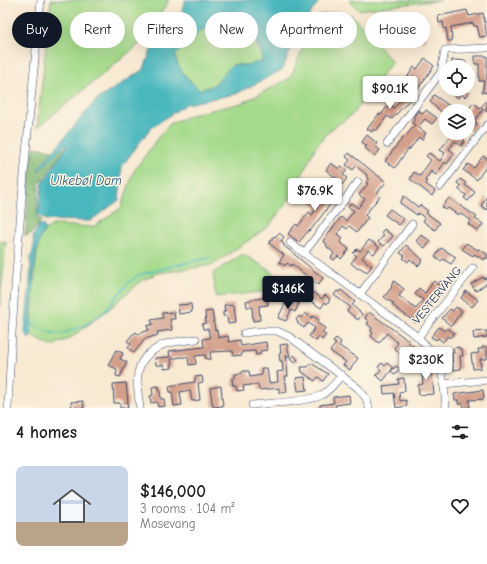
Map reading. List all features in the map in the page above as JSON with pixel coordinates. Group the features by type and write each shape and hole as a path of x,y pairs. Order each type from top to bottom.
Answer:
{"street":[{"path":"8,406 27,132 41,0"},
{"path":"387,144 441,72 445,50 487,48"},
{"path":"440,187 487,125"},
{"path":"304,253 358,182"},
{"path":"360,294 412,224"},
{"name":"VESTERVANG","path":"290,243 418,336 439,364 446,408"},
{"name":"VESTERVANG","path":"418,336 473,268"},
{"path":"244,333 260,331 277,332 290,337 358,388 366,398 369,408"},
{"path":"140,408 137,372 142,362 150,352 164,344 196,339"},
{"path":"252,405 309,399 321,395 329,390 342,376"},
{"path":"443,384 487,380"}],"green space":[{"path":"51,0 169,0 161,12 133,12 133,48 134,48 37,128 46,48 62,48 62,12 50,12"},
{"path":"349,0 441,0 358,10"},
{"path":"357,21 365,30 365,48 380,48 392,62 353,114 330,130 315,148 293,194 269,226 213,265 158,273 141,281 108,310 69,339 51,346 31,336 35,269 39,240 41,234 45,230 53,225 93,227 121,208 134,171 160,135 171,123 194,114 242,103 290,78 303,48 357,48"},
{"path":"205,29 205,48 258,48 258,47 263,61 248,65 232,65 214,85 200,90 184,75 175,55 182,48 197,48 197,34"},
{"path":"34,147 53,150 66,148 39,184 37,217 42,220 32,233 25,236 31,162"},
{"path":"6,241 0,306 0,242"},
{"path":"243,254 268,269 282,281 277,290 216,297 213,273"}],"water":[{"name":"Ulkebøl Dam","path":"185,0 320,0 311,12 266,12 266,48 291,48 282,70 236,94 186,104 151,128 122,166 119,200 90,221 46,220 38,215 42,184 66,148 66,144 38,172 39,168 95,101 144,69 151,50 154,48 182,48 175,55 179,66 184,75 200,90 214,85 232,65 248,65 263,61 258,47 258,12 205,12 205,29 197,34 197,12 181,12"},
{"path":"39,225 43,225 45,230 40,238 37,250 31,336 29,339 25,332 31,270 30,258 34,245 33,237"}],"building":[{"path":"467,10 469,16 483,13 487,36 480,37 477,26 474,26 473,23 451,27 452,41 448,41 446,28 444,29 443,22 439,23 438,16"},
{"path":"475,56 487,56 487,93 482,92 484,81 479,81 479,64 475,64"},
{"path":"425,58 434,66 417,90 405,81 414,67 417,69"},
{"path":"398,87 411,98 392,119 387,116 376,131 374,129 372,132 367,129 379,114 381,115 389,104 394,108 401,99 393,93"},
{"path":"434,95 447,104 439,104 439,110 430,102"},
{"path":"487,100 487,112 481,107"},
{"path":"475,104 483,110 475,120"},
{"path":"418,110 423,114 426,110 437,118 432,124 425,119 418,127 426,133 422,140 419,137 409,150 408,149 395,168 385,161 404,136 405,137 415,125 412,123 415,119 413,118"},
{"path":"367,135 377,143 375,146 380,150 375,156 365,148 367,146 362,142"},
{"path":"448,140 465,140 461,146 455,141 449,149 454,153 447,164 445,162 436,175 431,171 425,180 427,182 426,184 435,191 432,196 410,179 414,172 420,176 431,160 426,156 429,153 440,161 445,153 440,150"},
{"path":"349,153 386,182 377,193 380,196 365,215 368,218 357,232 349,226 347,229 343,226 337,234 343,238 340,242 349,249 341,259 338,256 334,260 331,258 334,253 323,241 341,217 346,221 354,211 348,207 351,203 358,208 365,199 359,195 368,184 366,183 369,179 366,176 367,175 356,166 353,170 346,165 350,160 346,157"},
{"path":"483,156 487,158 487,165 477,180 463,170 468,164 474,168"},
{"path":"331,163 339,169 341,166 347,170 343,175 347,178 342,185 326,170"},
{"path":"460,179 466,183 465,185 475,192 468,201 464,198 466,195 458,189 461,186 457,183"},
{"path":"322,182 324,184 326,182 330,185 329,187 338,194 310,231 309,230 299,242 288,234 296,224 298,226 309,212 312,215 318,207 310,201 321,190 318,188"},
{"path":"404,196 418,207 420,205 428,211 426,213 440,223 435,230 423,221 425,218 418,213 417,215 400,203"},
{"path":"487,196 487,210 481,206"},
{"path":"449,198 477,217 475,219 483,224 478,231 468,224 471,220 459,213 458,215 448,208 446,210 442,207"},
{"path":"390,209 404,219 399,225 385,215"},
{"path":"384,229 393,236 384,246 378,242 384,235 381,233"},
{"path":"279,233 284,237 281,241 284,244 283,245 323,278 318,285 292,264 291,266 287,263 285,266 279,262 284,255 269,243 274,236 275,237"},
{"path":"421,235 431,241 425,248 416,241"},
{"path":"369,240 379,247 374,254 368,250 362,258 372,266 367,272 359,267 358,269 351,263 357,256 353,253 357,249 360,251"},
{"path":"466,243 487,254 487,259 485,258 484,260 474,254 473,256 462,249"},
{"path":"406,245 423,260 418,266 410,259 408,262 403,258 405,256 400,253"},
{"path":"441,248 456,257 451,264 443,259 441,261 435,257"},
{"path":"483,277 484,279 487,277 487,283 476,291 471,284"},
{"path":"394,281 404,289 399,296 416,309 423,300 415,294 419,288 425,293 434,281 438,285 441,281 447,285 434,302 432,300 416,323 384,297 392,287 391,286"},
{"path":"341,290 355,302 352,305 362,314 358,320 347,311 350,307 334,295 337,291 339,292"},
{"path":"466,291 478,300 472,307 461,298"},
{"path":"313,292 322,299 325,295 330,299 327,304 325,302 321,308 305,297 308,293 311,295"},
{"path":"267,297 268,305 259,306 260,320 253,321 252,307 247,307 246,301"},
{"path":"294,301 299,303 295,312 291,310 286,321 278,318 286,302 292,305"},
{"path":"191,304 192,312 179,314 178,305"},
{"path":"234,304 236,323 228,324 227,316 223,316 223,312 225,311 224,305"},
{"path":"456,307 462,311 451,326 442,318 450,309 453,311"},
{"path":"212,311 218,338 228,336 229,342 240,340 241,346 266,342 267,350 260,351 261,354 256,355 255,351 252,351 242,352 242,355 233,356 232,351 210,352 211,359 206,359 205,355 195,356 196,364 189,365 188,357 181,357 171,359 172,368 164,369 164,365 156,365 155,358 170,357 169,351 204,347 203,339 210,338 208,329 203,329 202,324 206,323 205,312"},
{"path":"174,312 175,319 170,319 172,330 157,332 158,335 145,339 134,353 128,348 131,344 127,341 136,332 138,334 149,330 147,326 153,324 151,320 163,318 162,313"},
{"path":"369,312 409,341 408,342 423,354 416,364 410,360 412,357 405,352 402,355 394,348 398,343 387,333 379,343 371,336 373,333 371,331 372,328 367,324 369,322 365,318"},
{"path":"305,313 311,318 313,316 319,320 317,323 325,328 322,333 326,335 322,340 319,337 316,341 309,336 315,328 308,323 304,328 297,323 298,322 296,320 299,316 301,318"},
{"path":"439,327 444,331 447,328 454,333 450,338 448,336 443,342 438,338 436,340 431,337"},
{"path":"487,331 487,337 474,339 473,332"},
{"path":"336,338 341,342 339,346 358,358 350,370 343,365 346,362 330,351 336,344 333,342"},
{"path":"287,344 290,358 286,354 288,376 285,376 287,392 279,393 279,388 259,390 258,384 243,386 244,390 237,391 236,386 233,386 232,379 235,379 235,374 242,373 242,371 249,371 250,377 262,375 261,368 267,368 269,383 278,382 277,372 283,371 282,361 280,361 279,354 281,353 280,345"},
{"path":"459,347 459,349 462,349 463,356 460,356 461,369 453,370 453,348"},
{"path":"482,347 487,347 487,359 480,359 481,368 473,369 471,354 479,353 478,349 482,349"},
{"path":"116,350 123,353 120,359 127,362 120,377 116,376 117,369 108,365"},
{"path":"294,355 298,360 294,363 290,359"},
{"path":"311,363 328,374 323,381 318,377 315,381 302,372 301,367 308,367"},
{"path":"382,363 385,366 387,363 393,368 383,381 376,375 381,370 378,367"},
{"path":"429,363 429,367 431,367 434,394 419,395 418,385 423,384 421,364"},
{"path":"396,366 400,369 395,375 391,371"},
{"path":"202,376 203,382 198,383 200,400 192,401 190,390 180,392 182,405 174,406 172,392 170,392 169,386 195,382 195,377"},
{"path":"305,377 307,390 298,391 296,378"},
{"path":"404,378 405,391 399,392 400,401 406,400 407,406 396,408 394,393 384,394 383,386 399,384 398,379"},
{"path":"126,383 128,408 120,408 120,403 114,403 113,384"},
{"path":"159,386 161,399 164,399 165,406 158,407 157,402 151,403 150,396 153,395 152,387"},
{"path":"221,386 223,406 213,407 210,388"},
{"path":"483,390 484,399 469,400 470,407 464,408 463,404 458,404 458,400 455,400 454,394"},
{"path":"349,395 350,403 335,405 336,408 320,408 320,405 334,403 333,397"},
{"path":"83,401 84,408 72,408 71,402"}],"waterway":[{"path":"31,323 39,329 52,333 65,333 87,324 106,310 129,282 139,275 210,258"}]}
